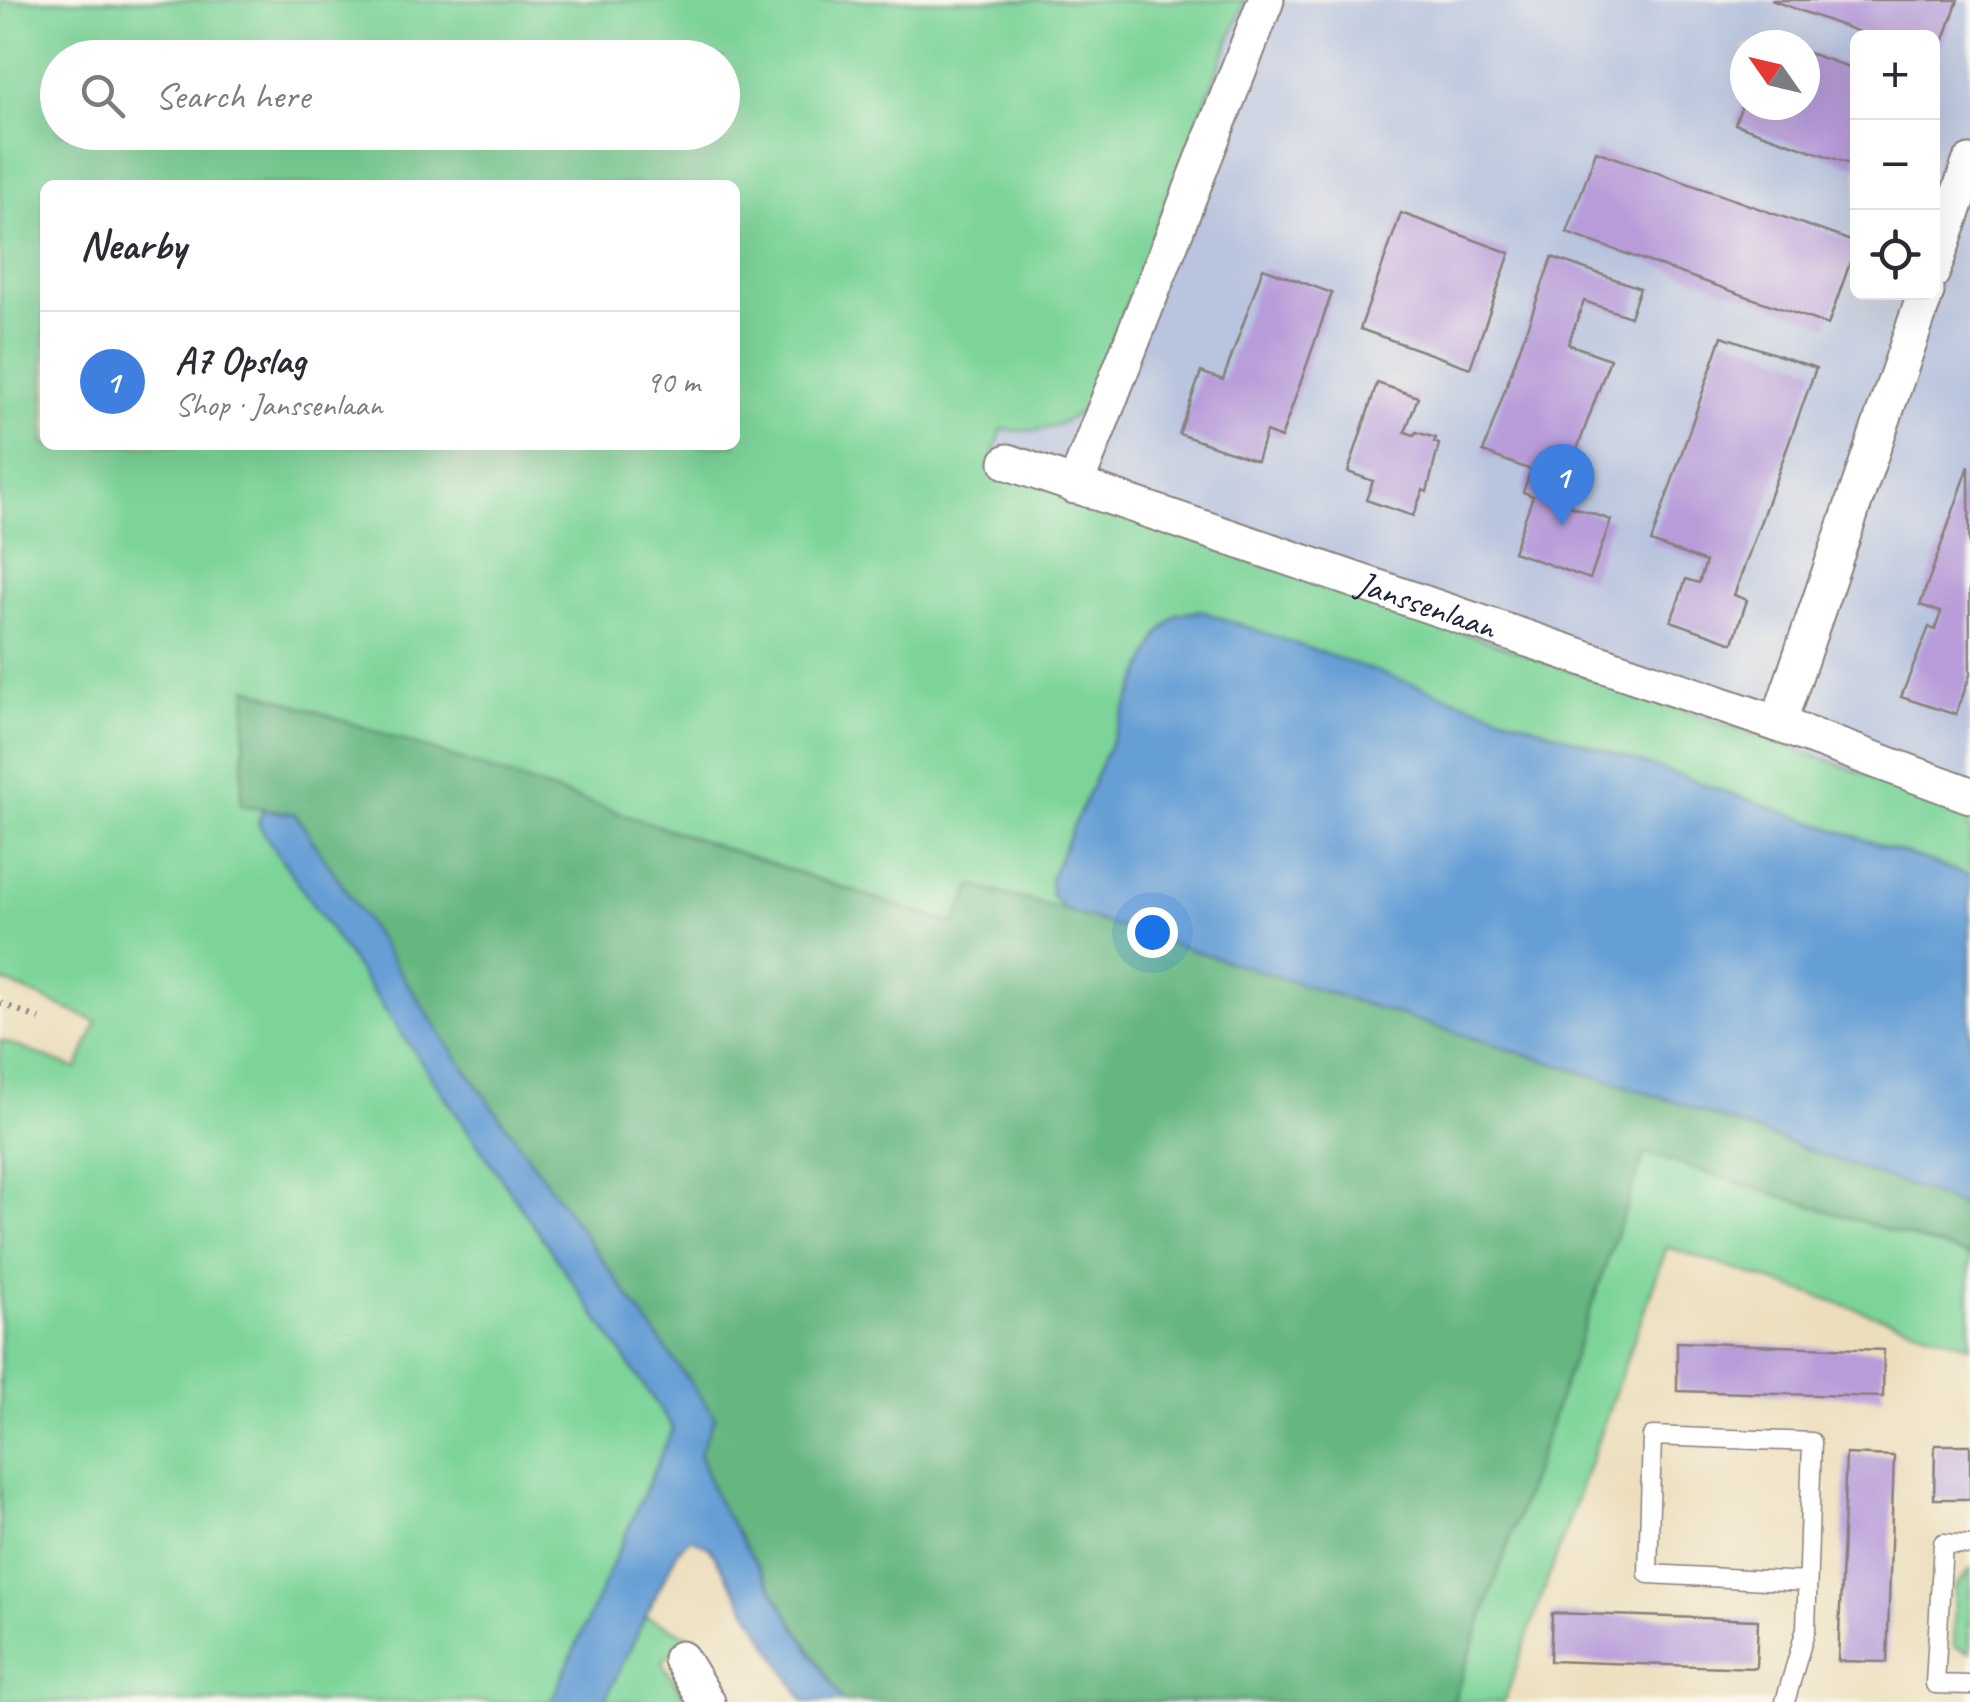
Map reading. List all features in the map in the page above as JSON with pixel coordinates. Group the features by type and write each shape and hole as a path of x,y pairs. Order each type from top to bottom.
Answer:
{"street":[{"path":"1076,486 1266,0"},
{"path":"1940,249 1970,163"},
{"path":"1778,724 1923,300"},
{"name":"Janssenlaan","path":"1008,462 1778,724 1970,795"},
{"path":"680,1659 707,1702"}],"lane":[{"path":"1785,1702 1806,1630 1808,1582 1812,1442 1652,1436 1648,1574 1808,1582"},
{"path":"1970,1545 1942,1543 1935,1684 1970,1685"}],"path":[{"path":"0,1003 40,1018"}],"shaded area":[{"path":"1098,0 1970,0 1970,876 936,486"}],"green space":[{"path":"0,0 1245,0 1087,407 1047,428 1002,429 990,466 1970,811 1970,876 1200,611 1177,614 1159,634 1050,879 1052,896 1065,910 972,886 955,925 247,689 241,804 263,810 258,822 265,835 673,1428 551,1702 0,1702 0,1040 77,1069 97,1022 0,980"},
{"path":"247,688 954,925 972,886 1065,910 1664,1098 1970,1208 1970,1256 1645,1153 1453,1702 843,1702 717,1501 699,1453 449,1046 295,814 241,805"},
{"path":"1645,1152 1970,1256 1970,1346 1667,1247 1504,1702 1453,1702"},
{"path":"1970,1569 1970,1652 1954,1646 1955,1588"},
{"path":"644,1616 688,1635 662,1662 688,1702 604,1702"}],"water":[{"path":"1201,611 1970,876 1970,1208 1664,1098 1065,910 1052,896 1050,879 1159,634 1177,614"},
{"path":"263,810 295,814 449,1046 715,1417 699,1454 717,1501 843,1702 804,1702 710,1548 691,1538 678,1550 604,1702 551,1702 673,1428 265,835 258,822"}],"building":[{"path":"1771,0 1958,0 1940,51 1940,30 1854,30"},
{"path":"1820,57 1850,67 1850,164 1735,124 1736,120 1820,120"},
{"path":"1596,151 1850,241 1850,263 1828,325 1567,233"},
{"path":"1401,213 1510,253 1470,368 1360,329"},
{"path":"1552,257 1640,288 1630,317 1584,301 1568,344 1610,359 1558,502 1611,520 1590,579 1513,552 1533,496 1523,492 1531,470 1483,452"},
{"path":"1263,268 1332,293 1281,438 1266,432 1257,461 1179,434 1201,372 1223,380"},
{"path":"1722,336 1816,368 1734,595 1747,600 1733,643 1671,621 1686,579 1699,583 1706,562 1651,542"},
{"path":"1377,383 1418,397 1405,432 1436,438 1434,442 1439,444 1427,492 1423,490 1413,516 1366,500 1373,481 1348,472"},
{"path":"1969,466 1970,675 1956,715 1901,697 1929,627 1935,630 1941,612 1920,605"},
{"path":"1677,1342 1884,1350 1883,1397 1677,1391"},
{"path":"1935,1445 1970,1445 1970,1499 1934,1499"},
{"path":"1846,1454 1894,1456 1887,1662 1838,1661"},
{"path":"1552,1613 1758,1620 1756,1668 1550,1661"}],"place":[{"name":"A7 Opslag","path":"1562,526"}]}
